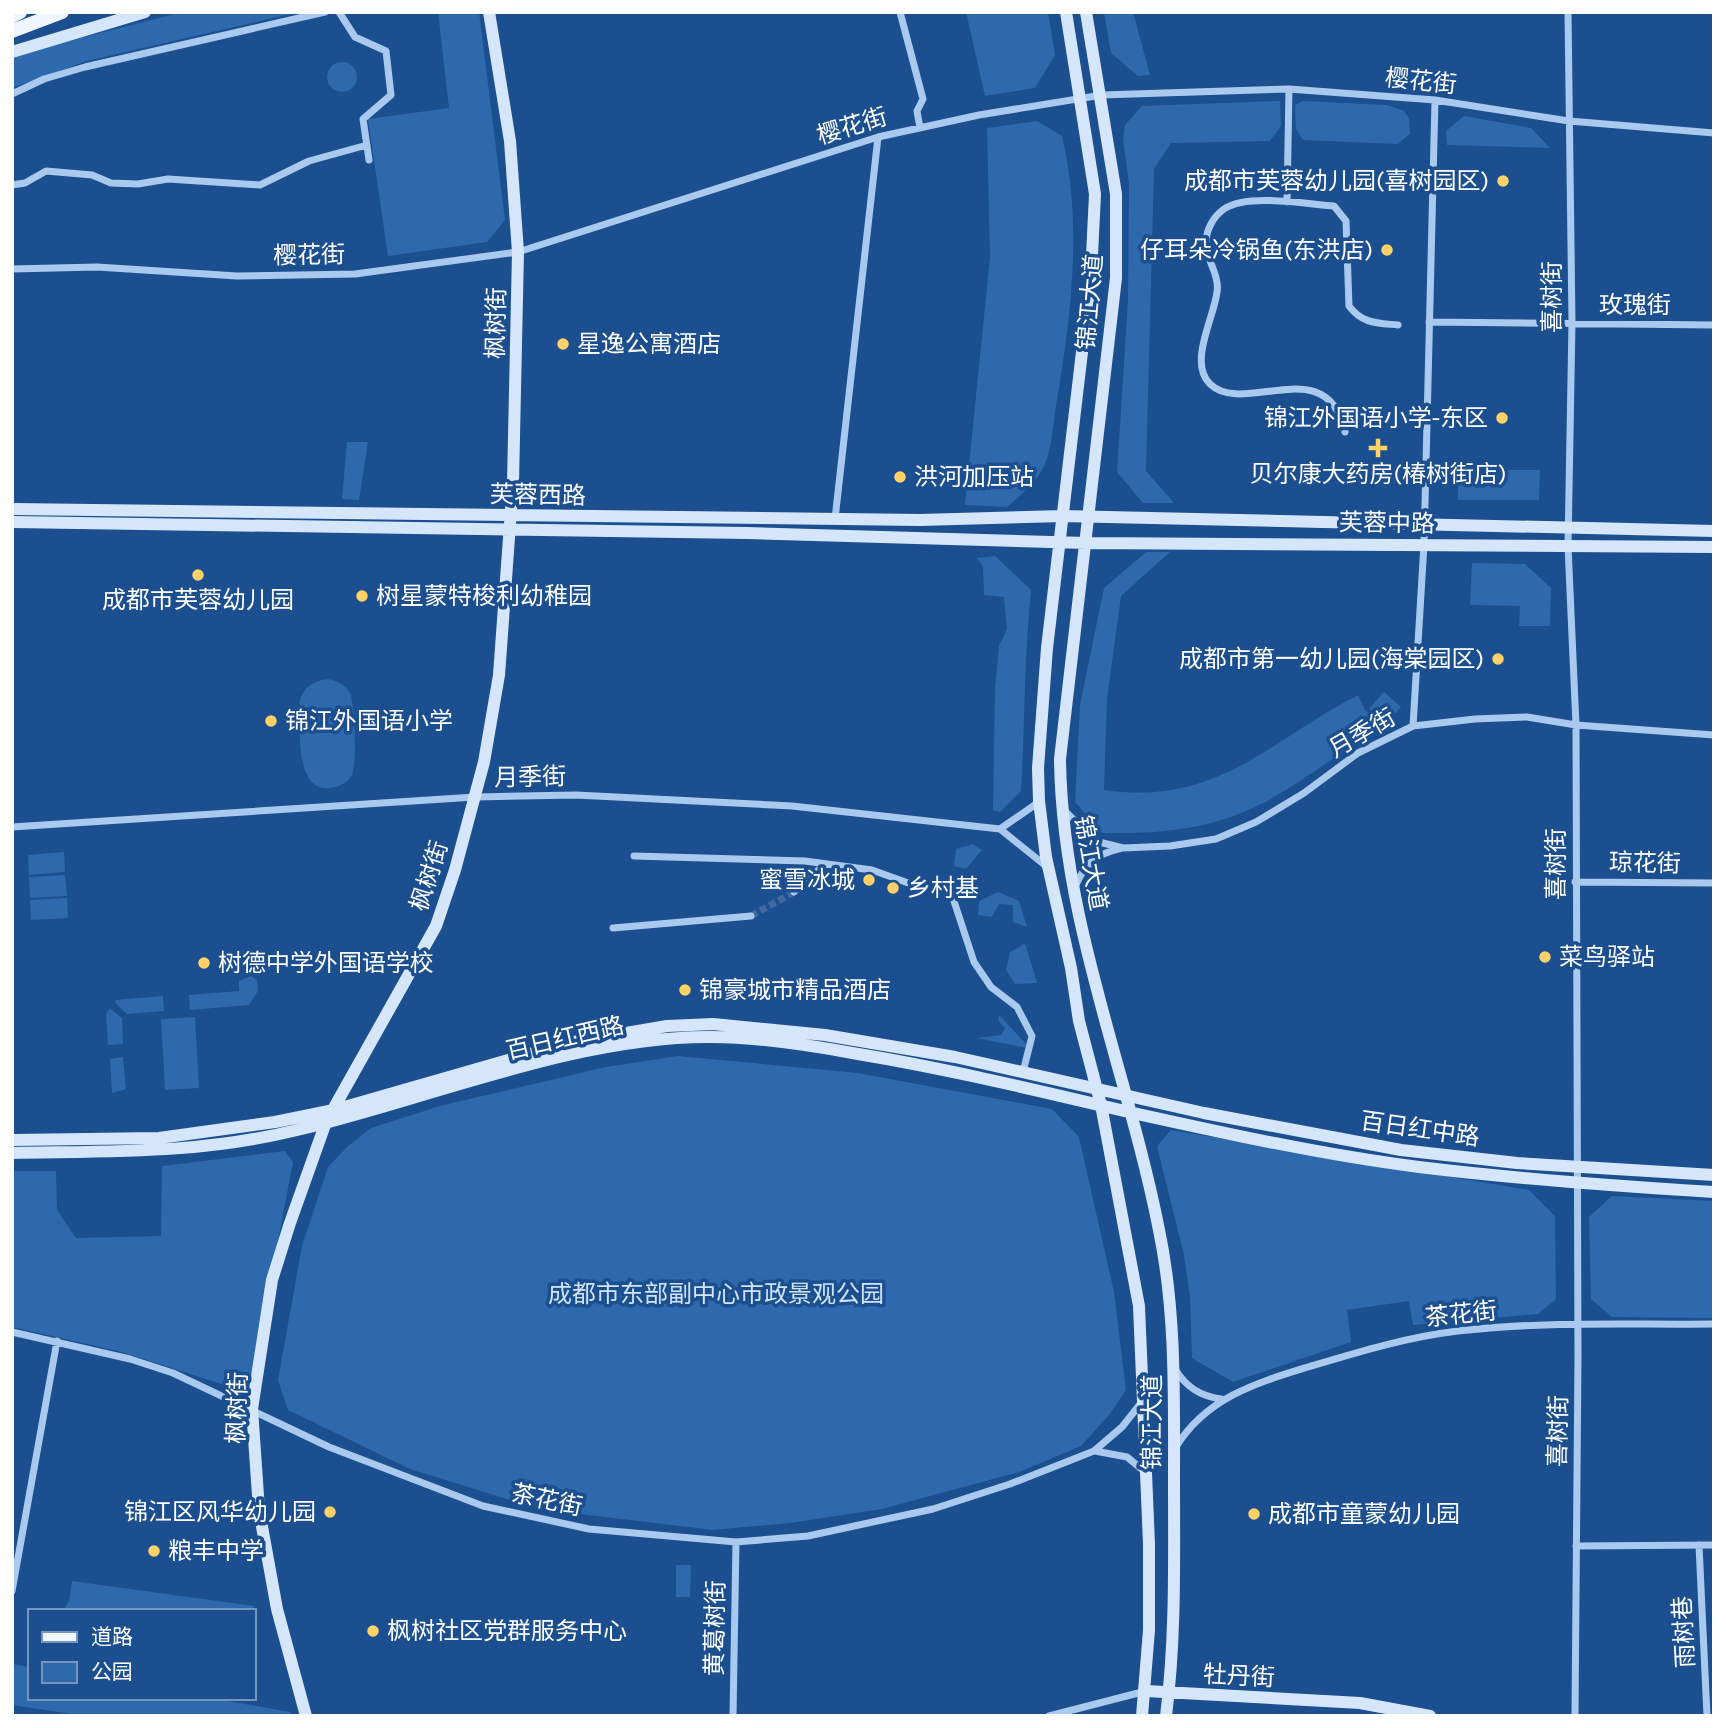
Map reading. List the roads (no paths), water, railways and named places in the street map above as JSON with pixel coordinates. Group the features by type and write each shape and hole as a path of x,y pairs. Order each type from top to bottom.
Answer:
{"main road":[{"path":"12,16 20,12"},
{"path":"12,31 62,12"},
{"path":"12,52 145,12"},
{"name":"枫树街","path":"306,1716 277,1609 259,1510 252,1409 272,1280 326,1122 436,926 456,870 475,797 499,675 513,483 518,252 510,141 489,12"},
{"name":"锦江大道","path":"1066,12 1094,208 1091,276 1047,648 1038,768 1039,801 1049,868 1101,1105 1139,1306 1147,1479 1149,1630 1142,1716"},
{"name":"锦江大道","path":"1086,12 1102,95 1116,194 1116,278 1060,760 1060,808 1073,890 1159,1229 1170,1303 1173,1366 1174,1631 1166,1716"},
{"name":"芙蓉西路","path":"12,509 835,519 1063,516"},
{"name":"芙蓉中路","path":"1063,516 1569,529 1714,530"},
{"name":"芙蓉西路","path":"12,522 747,533 1060,541"},
{"name":"芙蓉中路","path":"1060,541 1714,547"},
{"name":"百日红西路","path":"12,1140 159,1138 275,1122 334,1110 568,1043 667,1026 713,1024 825,1035 1124,1094"},
{"name":"百日红西路","path":"12,1153 160,1152 211,1147 326,1122 571,1056 627,1044 713,1037 823,1048 940,1068 1129,1112"},
{"name":"百日红中路","path":"1124,1094 1204,1113 1401,1150 1577,1167 1714,1175"},
{"name":"百日红中路","path":"1129,1112 1415,1167 1577,1183 1714,1192"},
{"name":"牡丹街","path":"1146,1691 1360,1703 1430,1716"}],"street":[{"path":"12,94 44,79 85,67 325,12"},
{"path":"340,12 355,37 383,48 388,57 391,95 364,115 369,160"},
{"path":"900,12 923,99 917,111 920,128"},
{"name":"喜树街","path":"1567,12 1572,324 1568,547 1576,725 1578,1325 1575,1716"},
{"path":"1287,202 1289,89"},
{"name":"樱花街","path":"12,269 97,267 237,276 355,274 518,252 878,137 1102,95 1289,89 1435,100 1569,121 1714,133"},
{"path":"1413,726 1424,544 1435,100"},
{"path":"835,519 878,137"},
{"path":"12,185 25,183 46,171 83,174 111,183 138,184 168,179 260,185 309,161 367,145"},
{"path":"1345,432 1334,405 1324,396 1310,390 1227,393 1210,384 1201,367 1218,289 1206,242 1215,217 1237,203 1287,202 1334,206 1342,213 1347,231 1349,306 1354,313 1370,322 1398,325"},
{"name":"玫瑰街","path":"1429,322 1714,325"},
{"name":"月季街","path":"1060,808 1095,841 1123,848 1170,846 1216,839 1256,822 1304,793 1357,753 1413,726 1527,717 1576,725 1714,735"},
{"name":"月季街","path":"12,827 475,797 692,799 792,806 1000,829"},
{"path":"1039,801 1000,829 1049,868"},
{"path":"1073,890 1090,861 1102,853 1123,848"},
{"path":"634,856 825,864 872,870 911,884 949,886 974,962 991,987 1017,1007 1032,1036 1023,1072"},
{"path":"794,892 825,864"},
{"name":"琼花街","path":"1575,882 1714,883"},
{"path":"613,928 751,916"},
{"name":"茶花街","path":"1174,1451 1194,1422 1222,1399 1269,1380 1384,1345 1459,1331 1578,1325 1714,1324"},
{"name":"茶花街","path":"12,1332 173,1373 329,1447 483,1506 589,1529 736,1542 808,1536 933,1509 1010,1484 1094,1451 1132,1416 1142,1403 1143,1389"},
{"path":"12,1591 57,1342"},
{"path":"1173,1366 1182,1381 1195,1391 1222,1399"},
{"path":"1094,1451 1126,1457 1139,1465 1147,1479"},
{"name":"黄葛树街","path":"733,1716 736,1542"},
{"name":"雨树巷","path":"1699,1545 1707,1716"},
{"path":"1576,1546 1714,1545"},
{"name":"牡丹街","path":"1049,1716 1146,1691"}],"tunnel":[{"path":"751,916 794,892"}],"place":[{"name":"成都市芙蓉幼儿园(喜树园区)","path":"1503,181"},
{"name":"仔耳朵冷锅鱼(东洪店)","path":"1387,250"},
{"name":"星逸公寓酒店","path":"563,344"},
{"name":"锦江外国语小学-东区","path":"1502,418"},
{"name":"贝尔康大药房(椿树街店)","path":"1378,448"},
{"name":"洪河加压站","path":"900,477"},
{"name":"成都市芙蓉幼儿园","path":"198,575"},
{"name":"树星蒙特梭利幼稚园","path":"362,596"},
{"name":"成都市第一幼儿园(海棠园区)","path":"1498,659"},
{"name":"锦江外国语小学","path":"271,721"},
{"name":"蜜雪冰城","path":"869,880"},
{"name":"乡村基","path":"893,888"},
{"name":"菜鸟驿站","path":"1545,957"},
{"name":"树德中学外国语学校","path":"204,963"},
{"name":"锦豪城市精品酒店","path":"685,990"},
{"name":"锦江区风华幼儿园","path":"330,1512"},
{"name":"成都市童蒙幼儿园","path":"1254,1514"},
{"name":"粮丰中学","path":"154,1551"},
{"name":"枫树社区党群服务中心","path":"373,1631"}],"park label":[{"name":"成都市东部副中心市政景观公园","path":"716,1294"}]}
